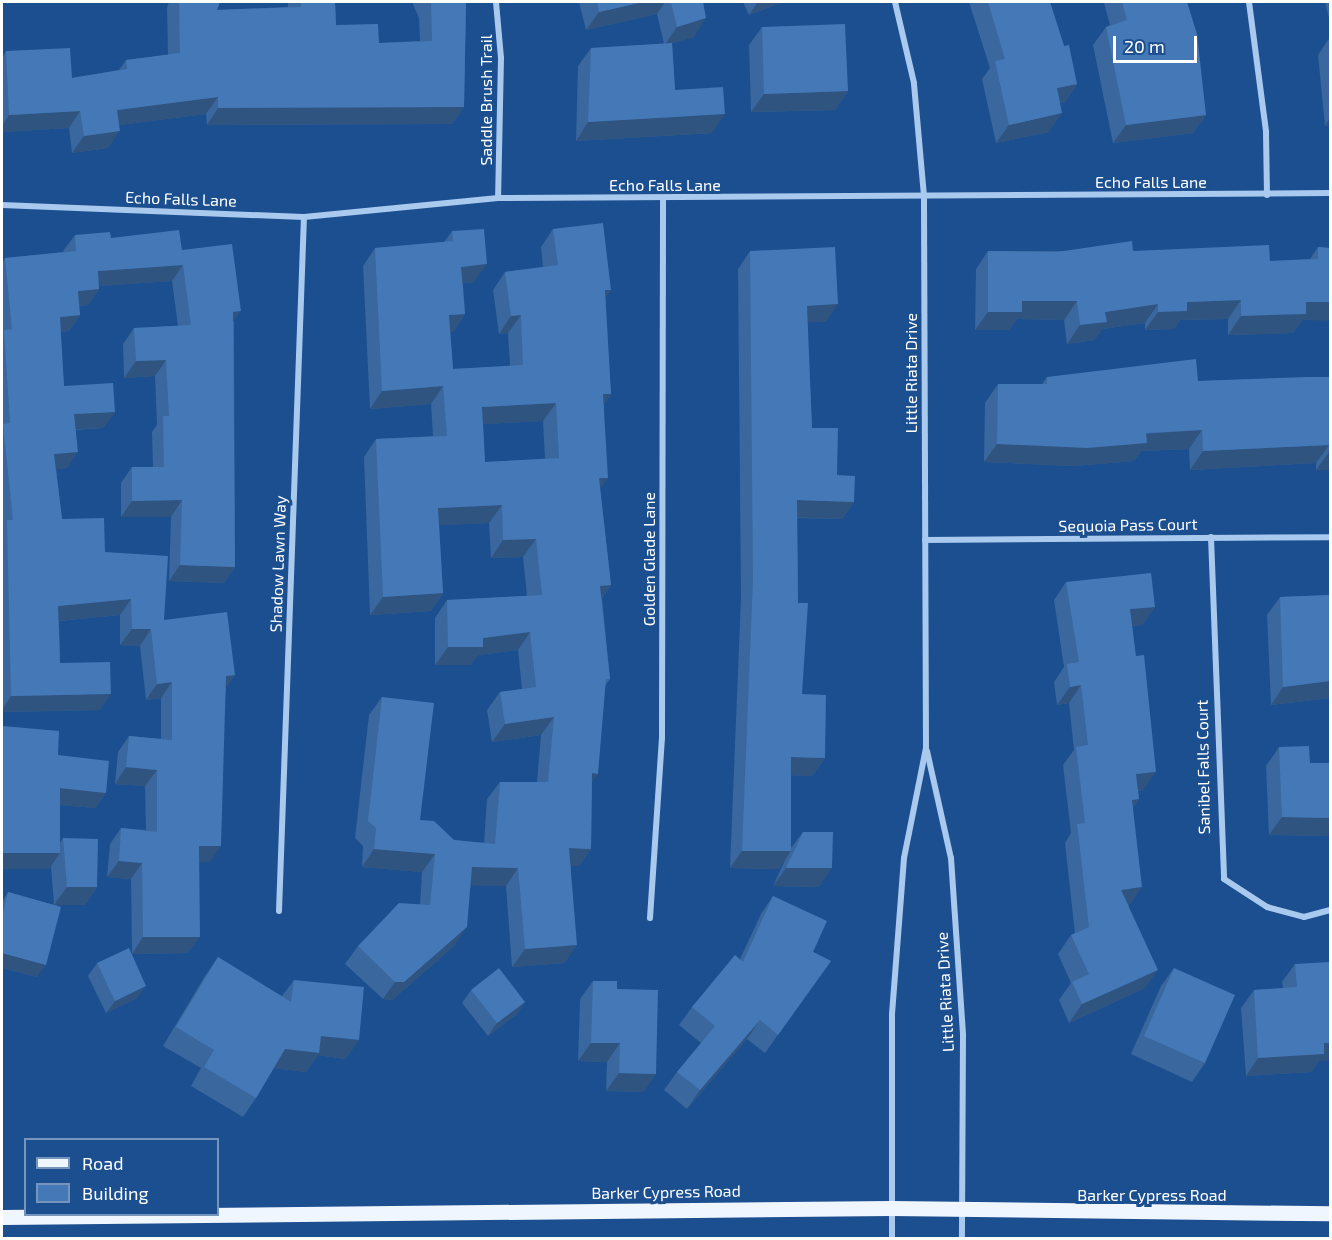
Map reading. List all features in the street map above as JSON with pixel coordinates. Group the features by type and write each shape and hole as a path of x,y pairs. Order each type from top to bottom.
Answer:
{"main road":[{"name":"Barker Cypress Road","path":"219,1215 891,1208 964,1208 1135,1215 1330,1213"},
{"name":"Barker Cypress Road","path":"2,1217 101,1216"}],"street":[{"name":"Saddle Brush Trail","path":"496,2 501,58 498,198"},
{"name":"Little Riata Drive","path":"891,1239 892,1014 902,880 926,748 924,196 914,83 895,2"},
{"path":"1249,2 1266,132 1266,195"},
{"name":"Echo Falls Lane","path":"2,205 304,218 498,198 663,200 924,196 1266,195 1330,192"},
{"name":"Golden Glade Lane","path":"650,918 662,738 663,200"},
{"name":"Shadow Lawn Way","path":"279,911 304,218"},
{"name":"Sanibel Falls Court","path":"1211,537 1224,879 1267,907 1304,917 1330,910"},
{"name":"Sequoia Pass Court","path":"925,540 1330,537"},
{"name":"Little Riata Drive","path":"926,748 951,858 963,1035 964,1208 962,1239"}],"building":[{"path":"179,2 220,2 217,10 301,7 301,2 335,2 336,25 378,24 379,43 432,41 431,2 466,2 464,107 218,108 218,97 117,110 120,131 84,136 80,111 9,115 6,51 70,48 72,78 127,69 126,60 180,53"},
{"path":"597,2 643,2 599,12"},
{"path":"671,2 703,2 706,18 677,27"},
{"path":"988,2 1050,2 1064,46 1069,45 1077,84 1057,88 1062,113 1009,125 995,61 1005,59"},
{"path":"1122,2 1187,2 1197,34 1206,115 1126,125 1106,27 1127,20"},
{"path":"845,24 848,91 764,94 762,27"},
{"path":"672,43 675,90 723,87 725,114 588,122 591,48"},
{"path":"603,223 611,290 605,290 611,394 603,394 608,478 599,478 611,585 600,586 610,679 606,679 598,774 592,773 591,849 569,848 577,945 525,949 518,868 472,867 467,927 404,982 395,982 358,946 399,903 430,905 435,854 374,849 376,828 368,821 382,697 434,703 420,820 434,821 454,840 495,844 500,782 548,782 554,717 505,724 500,692 536,687 530,632 483,638 483,647 448,647 447,600 542,595 536,539 503,540 502,505 438,508 443,593 383,597 376,439 447,436 443,386 382,391 375,248 453,241 452,231 484,229 487,264 461,267 465,314 449,315 453,369 523,365 521,315 511,316 505,272 558,265 553,229","holes":["556,403 559,458 485,462 482,407"]},
{"path":"179,230 182,250 232,244 241,311 233,312 235,567 180,565 182,500 132,501 132,467 164,467 163,416 169,416 166,360 136,361 134,328 191,325 183,265 98,271 99,289 78,291 80,315 60,317 64,386 113,383 115,412 74,414 78,452 54,454 62,519 104,518 105,552 168,556 164,620 227,612 235,675 226,676 221,846 199,846 200,937 143,937 142,863 119,861 121,828 157,832 157,770 126,767 129,736 172,740 172,682 157,684 151,629 132,629 131,599 58,606 60,663 110,662 111,694 11,696 7,520 13,520 3,424 10,423 4,330 12,329 5,258 76,251 75,235 110,232 111,238"},
{"path":"1132,241 1133,251 1269,245 1270,261 1318,259 1318,247 1330,248 1330,302 1306,302 1306,314 1241,316 1241,300 1187,302 1187,311 1158,312 1158,304 1105,312 1107,322 1080,325 1077,301 1022,301 1022,312 988,312 988,251 1057,252"},
{"path":"835,247 838,304 807,306 812,428 838,428 837,475 855,476 854,502 797,500 798,603 808,603 802,694 826,695 825,758 791,757 791,851 742,851 753,579 750,251"},
{"path":"1196,359 1198,381 1330,377 1330,452 1329,445 1203,451 1202,430 1146,433 1147,443 1087,448 997,444 998,384 1047,384 1047,377"},
{"path":"1151,573 1155,607 1130,609 1136,656 1144,655 1156,772 1136,774 1139,799 1132,800 1142,887 1121,890 1158,970 1082,1004 1072,982 1089,974 1071,935 1089,927 1077,824 1085,823 1076,747 1088,745 1081,685 1070,687 1067,664 1079,662 1066,582"},
{"path":"1330,595 1330,681 1283,687 1280,597"},
{"path":"3,726 59,731 58,755 109,761 106,793 60,788 60,853 2,853"},
{"path":"1309,746 1310,763 1330,763 1330,818 1282,817 1279,747"},
{"path":"803,832 833,832 832,868 786,868"},
{"path":"63,838 98,839 97,887 67,887"},
{"path":"8,892 61,907 46,965 2,953 2,917"},
{"path":"773,896 827,921 813,952 831,961 778,1035 760,1020 700,1090 677,1072 715,1026 692,1007 735,955 743,962"},
{"path":"129,948 146,986 115,1001 97,963"},
{"path":"218,957 291,1002 294,980 364,987 359,1040 321,1036 319,1053 285,1049 256,1098 204,1067 214,1050 176,1027"},
{"path":"1330,962 1330,1043 1324,1043 1324,1054 1258,1058 1254,990 1297,987 1295,964"},
{"path":"499,968 525,1002 497,1023 471,990"},
{"path":"1174,968 1235,995 1205,1063 1144,1036"},
{"path":"593,981 617,981 617,989 658,990 656,1074 619,1073 620,1043 591,1043"}]}
